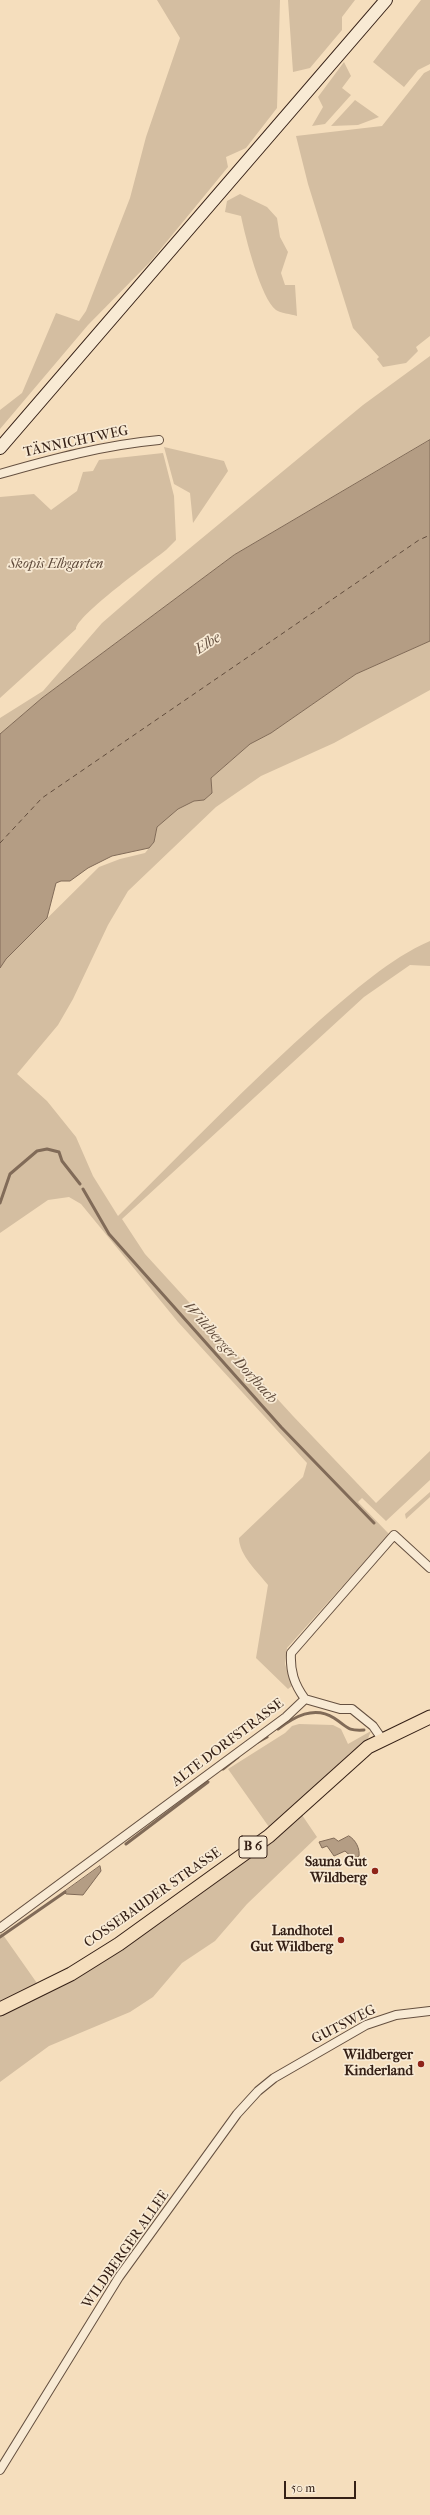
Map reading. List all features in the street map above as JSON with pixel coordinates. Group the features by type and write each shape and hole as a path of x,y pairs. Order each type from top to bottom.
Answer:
{"main road":[{"path":"0,448 386,0"},
{"name":"COSSEBAUDER STRASSE","path":"0,2010 71,1974 119,1944 269,1836 355,1756 382,1739 430,1717"}],"street":[{"name":"TÄNNICHTWEG","path":"0,474 67,455 131,443 159,440"},
{"name":"ALTE DORFSTRASSE","path":"0,1928 286,1717 305,1699 298,1690 290,1669 291,1653 394,1536 430,1568"},
{"path":"305,1699 340,1709 352,1709 373,1726 382,1739"},
{"name":"GUTSWEG","path":"296,2065 366,2026 396,2015 430,2011"},
{"name":"WILDBERGER ALLEE","path":"0,2470 119,2277 237,2114 258,2091 296,2065"}],"green space":[{"path":"157,0 280,0 277,108 246,148 226,157 228,167 150,262 88,325 0,429 0,410 22,393 56,313 79,321 86,311 130,198 146,137 180,38"},
{"path":"288,0 355,0 342,17 342,30 310,68 293,72"},
{"path":"421,0 430,0 430,64 418,70 404,87 373,62"},
{"path":"344,62 351,76 342,88 351,95 325,124 312,126 323,107 318,97"},
{"path":"430,70 430,336 416,347 418,351 406,363 383,367 377,359 379,357 353,328 308,184 296,136 382,126 424,73"},
{"path":"355,100 379,117 358,125 331,126"},
{"path":"240,194 267,207 277,218 280,237 288,252 281,273 285,285 295,285 297,316 278,311 270,304 259,281 254,266 241,216 225,212 227,201"},
{"path":"430,356 430,440 234,555 42,698 0,734 0,718 43,691 102,623 155,577 363,405"},
{"path":"164,447 224,461 228,471 193,523 190,493 174,484"},
{"name":"Skopis Elbgarten","path":"163,453 174,496 176,540 166,550 88,612 76,629 0,698 0,497 34,494 51,510 77,491 83,472 93,471 99,460"},
{"path":"430,641 430,690 334,743 261,776 216,807 128,891 108,925 73,999 58,1025 17,1074 47,1101 76,1137 93,1176 118,1216 243,1092 320,1020 372,976 400,957 430,941 430,966 410,965 364,997 122,1219 145,1254 293,1416 376,1503 430,1451 430,1480 386,1521 362,1498 358,1502 389,1534 287,1648 285,1664 292,1686 288,1689 256,1658 268,1585 254,1569 242,1551 239,1538 303,1477 307,1463 178,1322 81,1204 69,1197 48,1200 0,1233 0,968 6,959 99,867 120,859 145,853 154,842 157,827 178,809 194,801 204,800 212,793 211,778 250,744 271,733 356,674"},
{"path":"430,1492 430,1497 406,1519 405,1514"},
{"path":"299,1724 333,1725 341,1729 348,1744 371,1731 367,1741 350,1753 301,1800 269,1827 228,1769 285,1733 292,1726"},
{"path":"302,1815 317,1837 247,1904 215,1941 182,1963 153,1997 130,2012 49,2046 0,2082 0,2016 81,1974 157,1925 195,1899"},
{"path":"1,1932 39,1986 0,2004 0,1933"}],"water":[{"name":"Elbe","path":"430,440 430,641 356,674 271,733 250,744 211,778 212,793 204,800 194,801 178,809 157,827 154,842 149,848 112,856 88,868 70,881 61,881 56,883 47,918 6,959 0,968 0,734 42,698 234,555"},
{"path":"349,1836 356,1842 359,1850 359,1856 354,1859 345,1851 334,1856 327,1846 322,1848 319,1842 334,1838 338,1841"},
{"path":"100,1866 101,1871 83,1895 66,1894 64,1892"}],"waterway":[{"name":"Wildberger Dorfbach","path":"0,1203 10,1174 37,1151 47,1149 59,1152 62,1161 80,1184"},
{"name":"Wildberger Dorfbach","path":"83,1189 109,1234 281,1427 374,1523"},
{"path":"278,1729 291,1720 304,1714 319,1713 327,1714 350,1729 364,1730"},
{"path":"258,1742 267,1737"},
{"path":"223,1769 238,1757"},
{"path":"126,1844 208,1782"},
{"path":"0,1937 65,1892"}],"ferry route":[{"path":"0,843 42,798 419,540 430,535"}],"place":[{"name":"Sauna Gut Wildberg","path":"375,1871"},
{"name":"Landhotel Gut Wildberg","path":"341,1940"},
{"name":"Wildberger Kinderland","path":"421,2064"}]}
